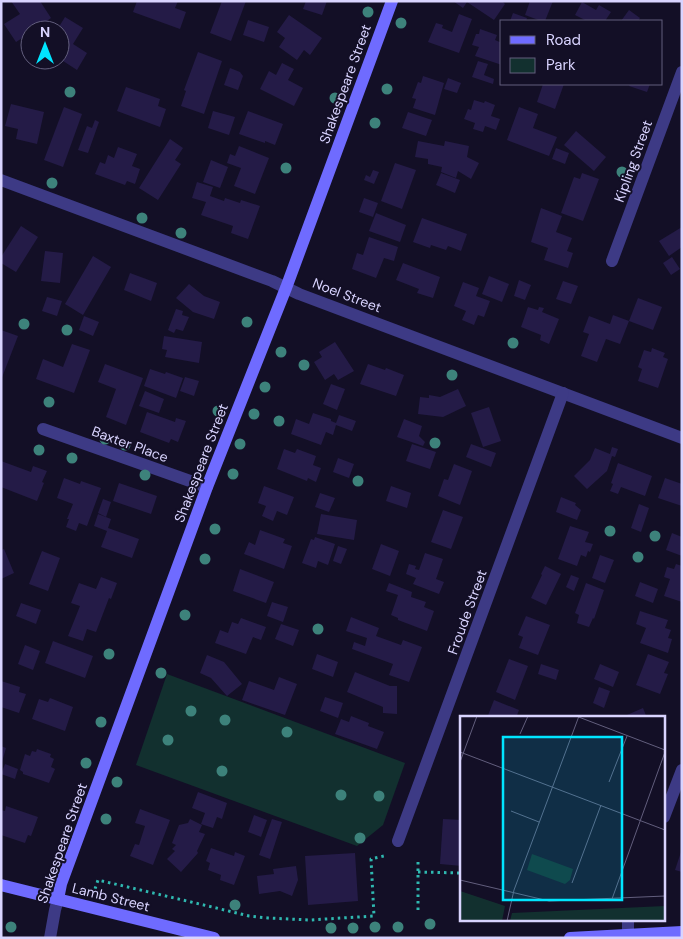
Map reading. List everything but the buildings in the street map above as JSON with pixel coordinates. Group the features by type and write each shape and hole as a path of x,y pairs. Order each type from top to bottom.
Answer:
{"street":[{"name":"Shakespeare Street","path":"50,938 54,910 61,884 207,487 286,288 392,1"},
{"name":"Kipling Street","path":"612,261 682,72"},
{"name":"Noel Street","path":"1,180 272,281 286,288 682,438"},
{"name":"Froude Street","path":"398,841 563,393"},
{"name":"Baxter Place","path":"43,429 207,487"},
{"path":"666,813 682,770"},
{"name":"Lamb Street","path":"1,885 214,938"},
{"path":"628,922 628,934"},
{"path":"570,938 682,932"}],"path":[{"path":"93,895 98,880 248,916 310,920 374,916 371,859 384,856"},
{"path":"418,862 418,914"},
{"path":"418,872 460,873"}],"green space":[{"path":"167,674 405,763 383,825 357,846 136,765"}]}
